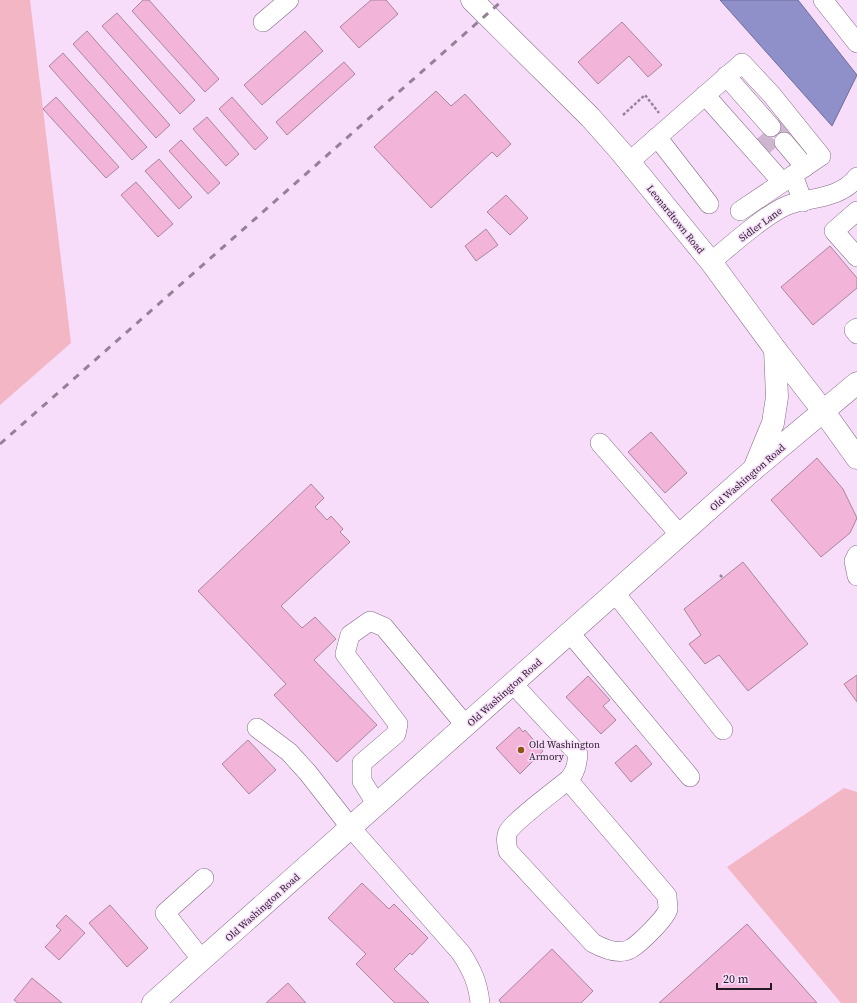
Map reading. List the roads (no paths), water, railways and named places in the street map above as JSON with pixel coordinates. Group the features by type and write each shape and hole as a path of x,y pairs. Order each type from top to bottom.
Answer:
{"main road":[{"name":"Leonardtown Road","path":"472,0 590,117 629,162 711,262 857,458"},
{"path":"754,469 773,423 777,397 775,349"},
{"name":"Old Washington Road","path":"153,1003 754,469 857,383"}],"street":[{"path":"263,22 289,0"},
{"path":"823,0 857,43"},
{"path":"629,162 742,63 771,94 821,156 740,211"},
{"path":"720,82 769,128 720,82"},
{"path":"720,82 798,171"},
{"path":"657,137 698,187 709,204"},
{"path":"798,171 783,143 798,171 804,202"},
{"name":"Sidler Lane","path":"711,262 750,230 784,206 825,198 855,186"},
{"path":"857,211 834,231 857,257"},
{"path":"857,328 854,330 857,334"},
{"path":"600,442 680,535"},
{"path":"857,555 854,561 857,576"},
{"path":"615,593 723,730"},
{"path":"377,805 362,781 362,763 396,734 398,724 345,654 350,635 370,621 384,627 466,726"},
{"path":"570,632 690,777"},
{"path":"513,684 578,754 577,764 572,776 508,832 506,842 508,851 593,943 604,950 618,951 631,949 664,918 668,909 667,896 568,780"},
{"path":"257,728 288,752 308,773 350,828 461,953 473,970 479,988 480,1003"},
{"path":"202,960 165,913 204,878"}],"water":[{"path":"720,0 798,0 857,75 832,126"}],"tunnel":[{"path":"778,120 792,136"},
{"path":"759,137 772,152"}],"railway":[{"path":"0,444 503,0"}],"place":[{"name":"Old Washington Armory","path":"521,750"}]}
